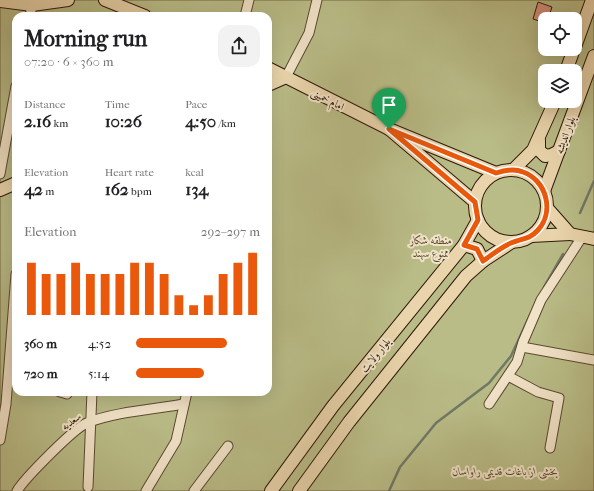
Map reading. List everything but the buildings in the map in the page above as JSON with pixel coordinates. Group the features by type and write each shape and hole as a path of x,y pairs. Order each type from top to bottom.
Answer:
{"main road":[{"path":"0,1 31,10 55,1 68,0"},
{"path":"105,0 135,12"},
{"path":"582,28 592,0"},
{"name":"بلوار اندیشه","path":"544,191 594,56"},
{"name":"امام خمینی","path":"272,70 389,129"},
{"path":"272,83 286,77"},
{"name":"بلوار اندیشه","path":"512,170 533,150 539,140 552,108"},
{"path":"389,129 496,173"},
{"path":"389,129 475,202"},
{"path":"539,140 539,150 545,156 559,151"},
{"path":"512,170 531,176 538,182 544,191 547,208 542,224 531,236 512,242 501,241 491,236 483,229 478,220 475,202 478,190 486,180 496,173 512,170"},
{"path":"0,190 12,185"},
{"path":"547,208 582,237"},
{"name":"بلوار ولایت","path":"271,491 333,406 464,245 478,220"},
{"path":"531,236 582,237"},
{"name":"بلوار ولایت","path":"299,491 354,416 466,276 483,261 512,242"},
{"path":"464,245 477,249 483,261"}],"street":[{"path":"246,12 249,0"},
{"path":"286,77 309,34 317,0"},
{"path":"0,116 12,113"},
{"path":"0,174 12,118"},
{"path":"489,404 517,362 534,313 541,300 582,237"},
{"path":"522,347 594,360"},
{"path":"508,376 538,392 559,398 550,448"},
{"path":"0,440 1,426 12,381"},
{"path":"88,487 92,396"},
{"path":"146,491 176,441 186,396"},
{"name":"سعدیه","path":"17,491 57,448 85,423 102,418 184,404"},
{"path":"194,491 228,446"}],"green space":[{"name":"منطقه شکار ممنوع سهند","path":"0,0 594,0 594,491 0,491"}],"waterway":[{"path":"580,213 594,181"},
{"path":"544,287 563,254"},
{"path":"389,491 400,467 436,423 489,383 511,356 530,315"}],"route":[{"path":"389,129 496,173 504,170 512,170 531,176 538,182 544,191 546,199 547,208 545,219 539,229 531,236 512,242 483,261 477,249 464,245 478,220 475,202 389,129"}],"park label":[{"name":"بخشی از باغات قدیمی راواسان","path":"505,471"}]}
